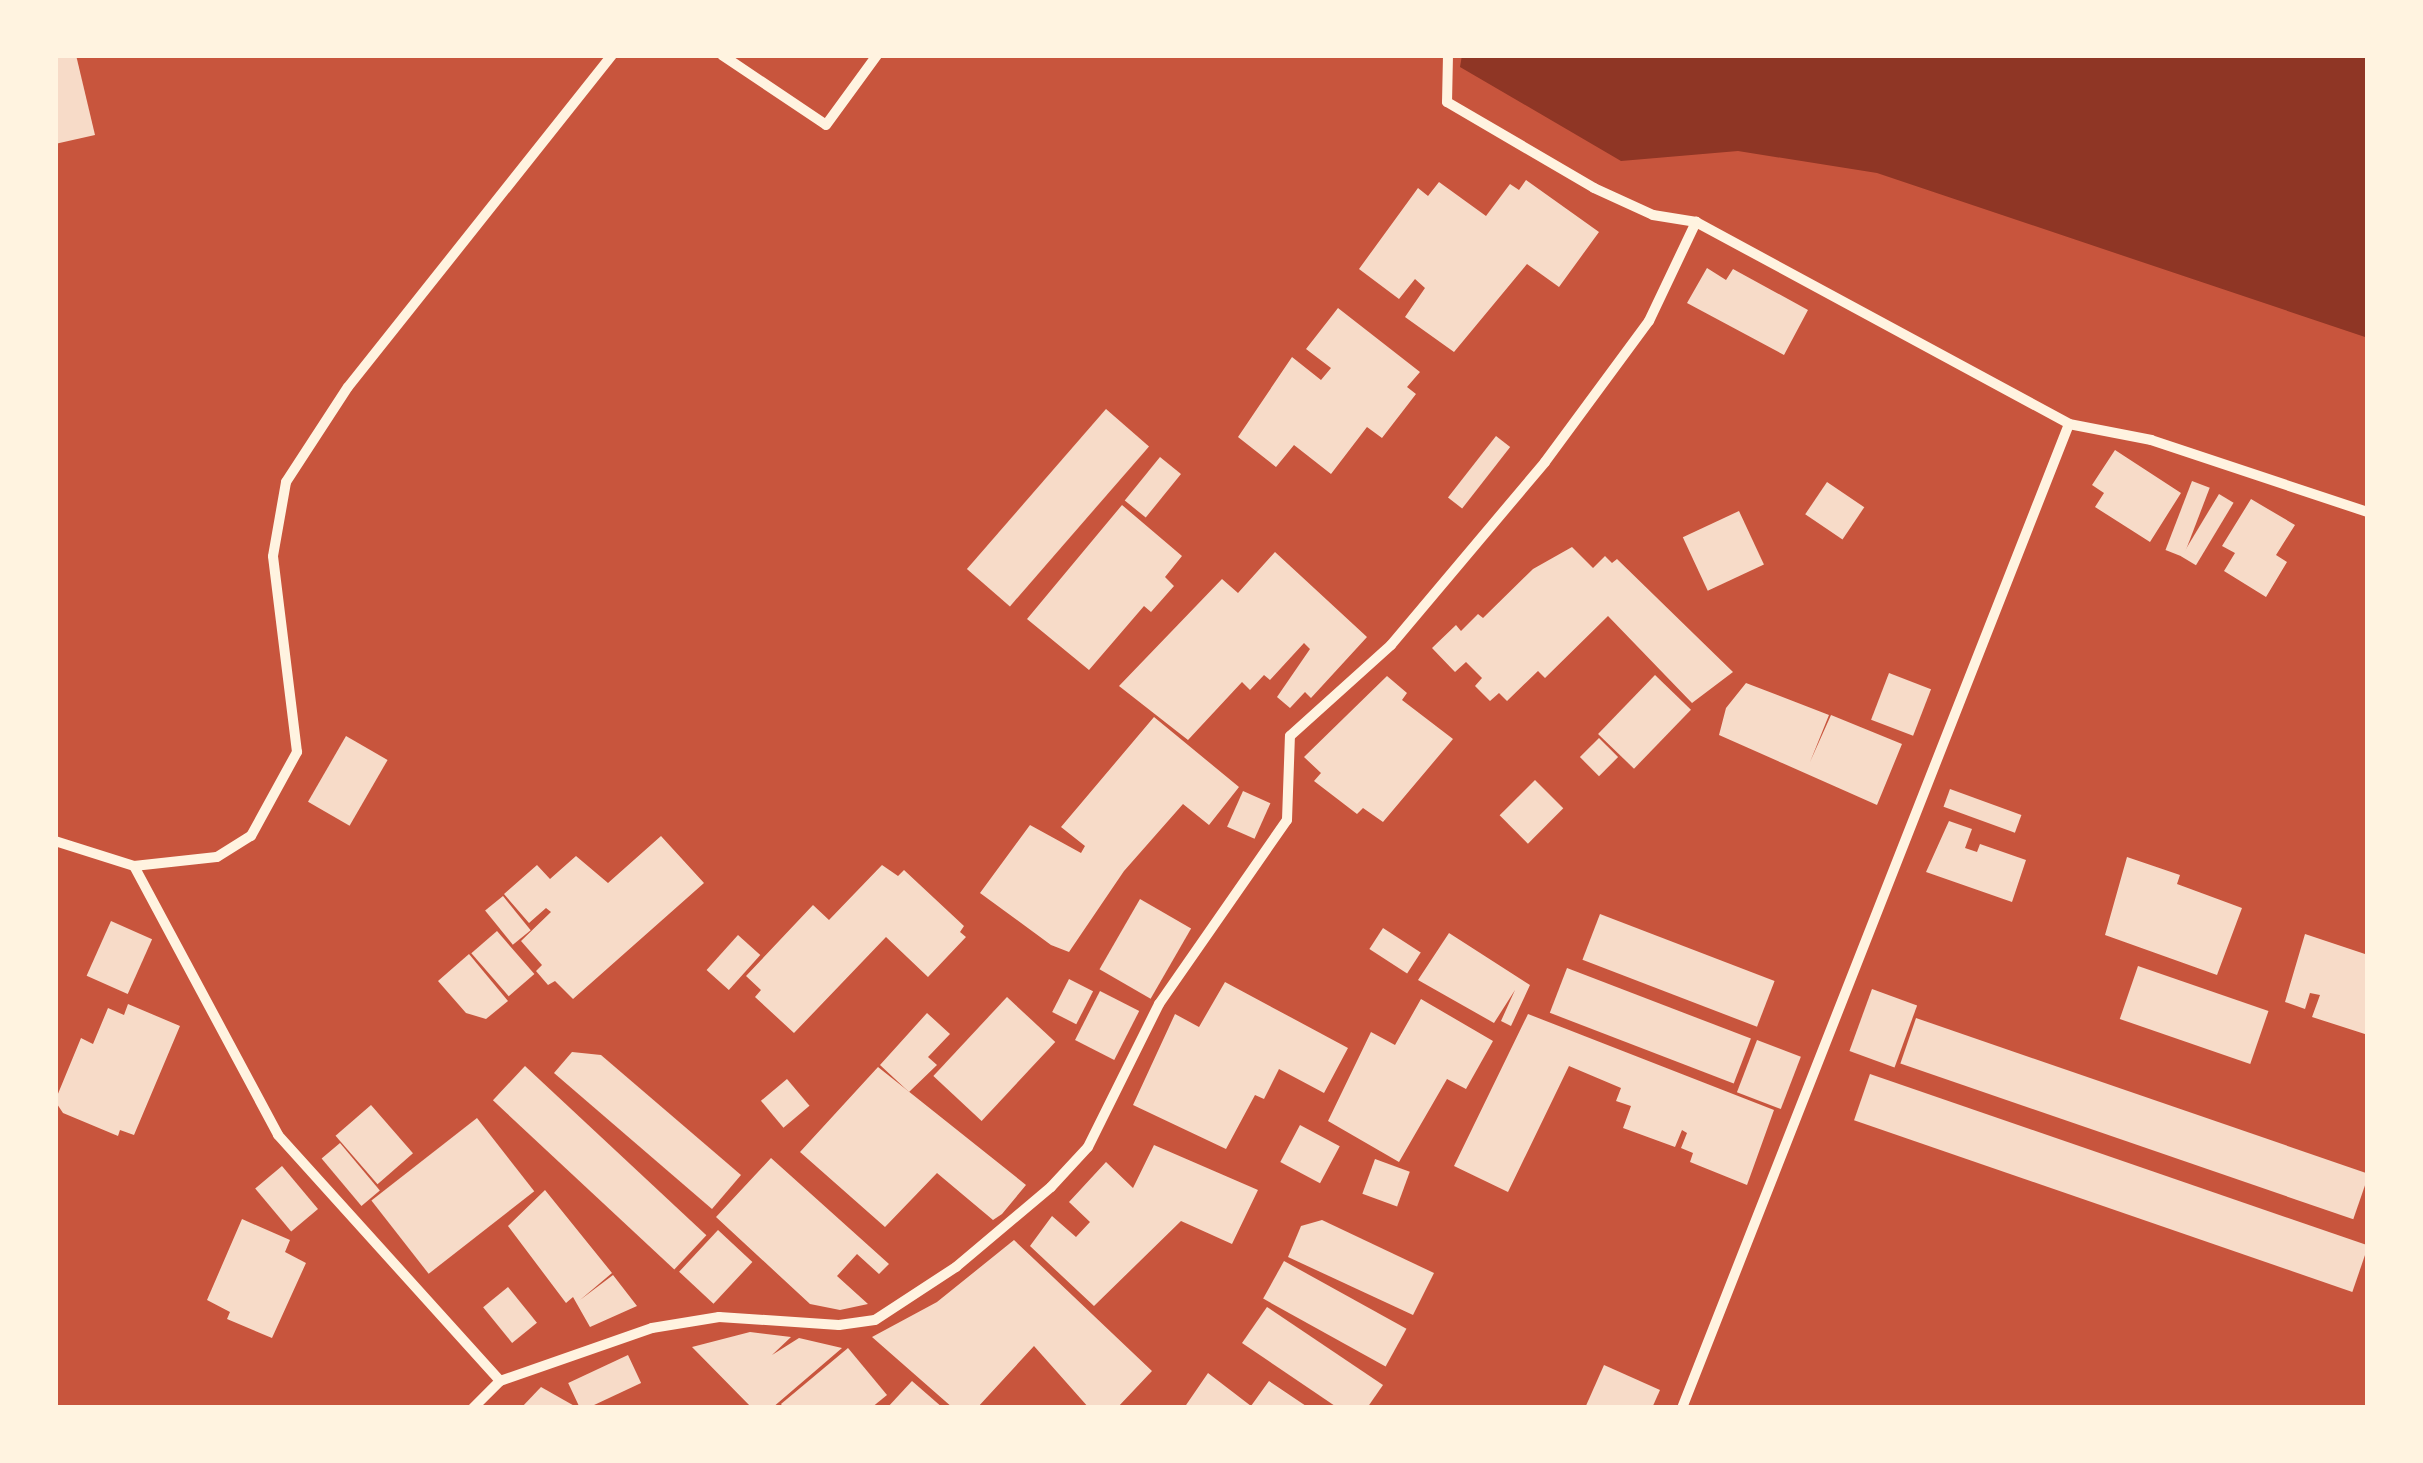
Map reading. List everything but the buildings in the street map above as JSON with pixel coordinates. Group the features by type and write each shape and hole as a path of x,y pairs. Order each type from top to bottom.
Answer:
{"street":[{"path":"55,842 134,866 218,857 251,836 298,752 273,556 286,482 348,387 612,55"},
{"path":"722,55 826,125 877,55"},
{"path":"1448,55 1447,102 1471,120 1652,216 1696,222 2069,424 2168,445 2368,512"},
{"path":"473,1408 500,1381 652,1328 719,1316 840,1325 875,1320 956,1267 1052,1187 1088,1148 1160,1004 1278,836 1292,788 1290,736 1392,645 1545,462 1649,321 1696,222"},
{"path":"1682,1408 2069,424"},
{"path":"134,866 278,1135 500,1381"}],"shaded area":[{"path":"1462,55 2368,55 2368,338 1877,173 1738,151 1621,161 1460,67"}]}
